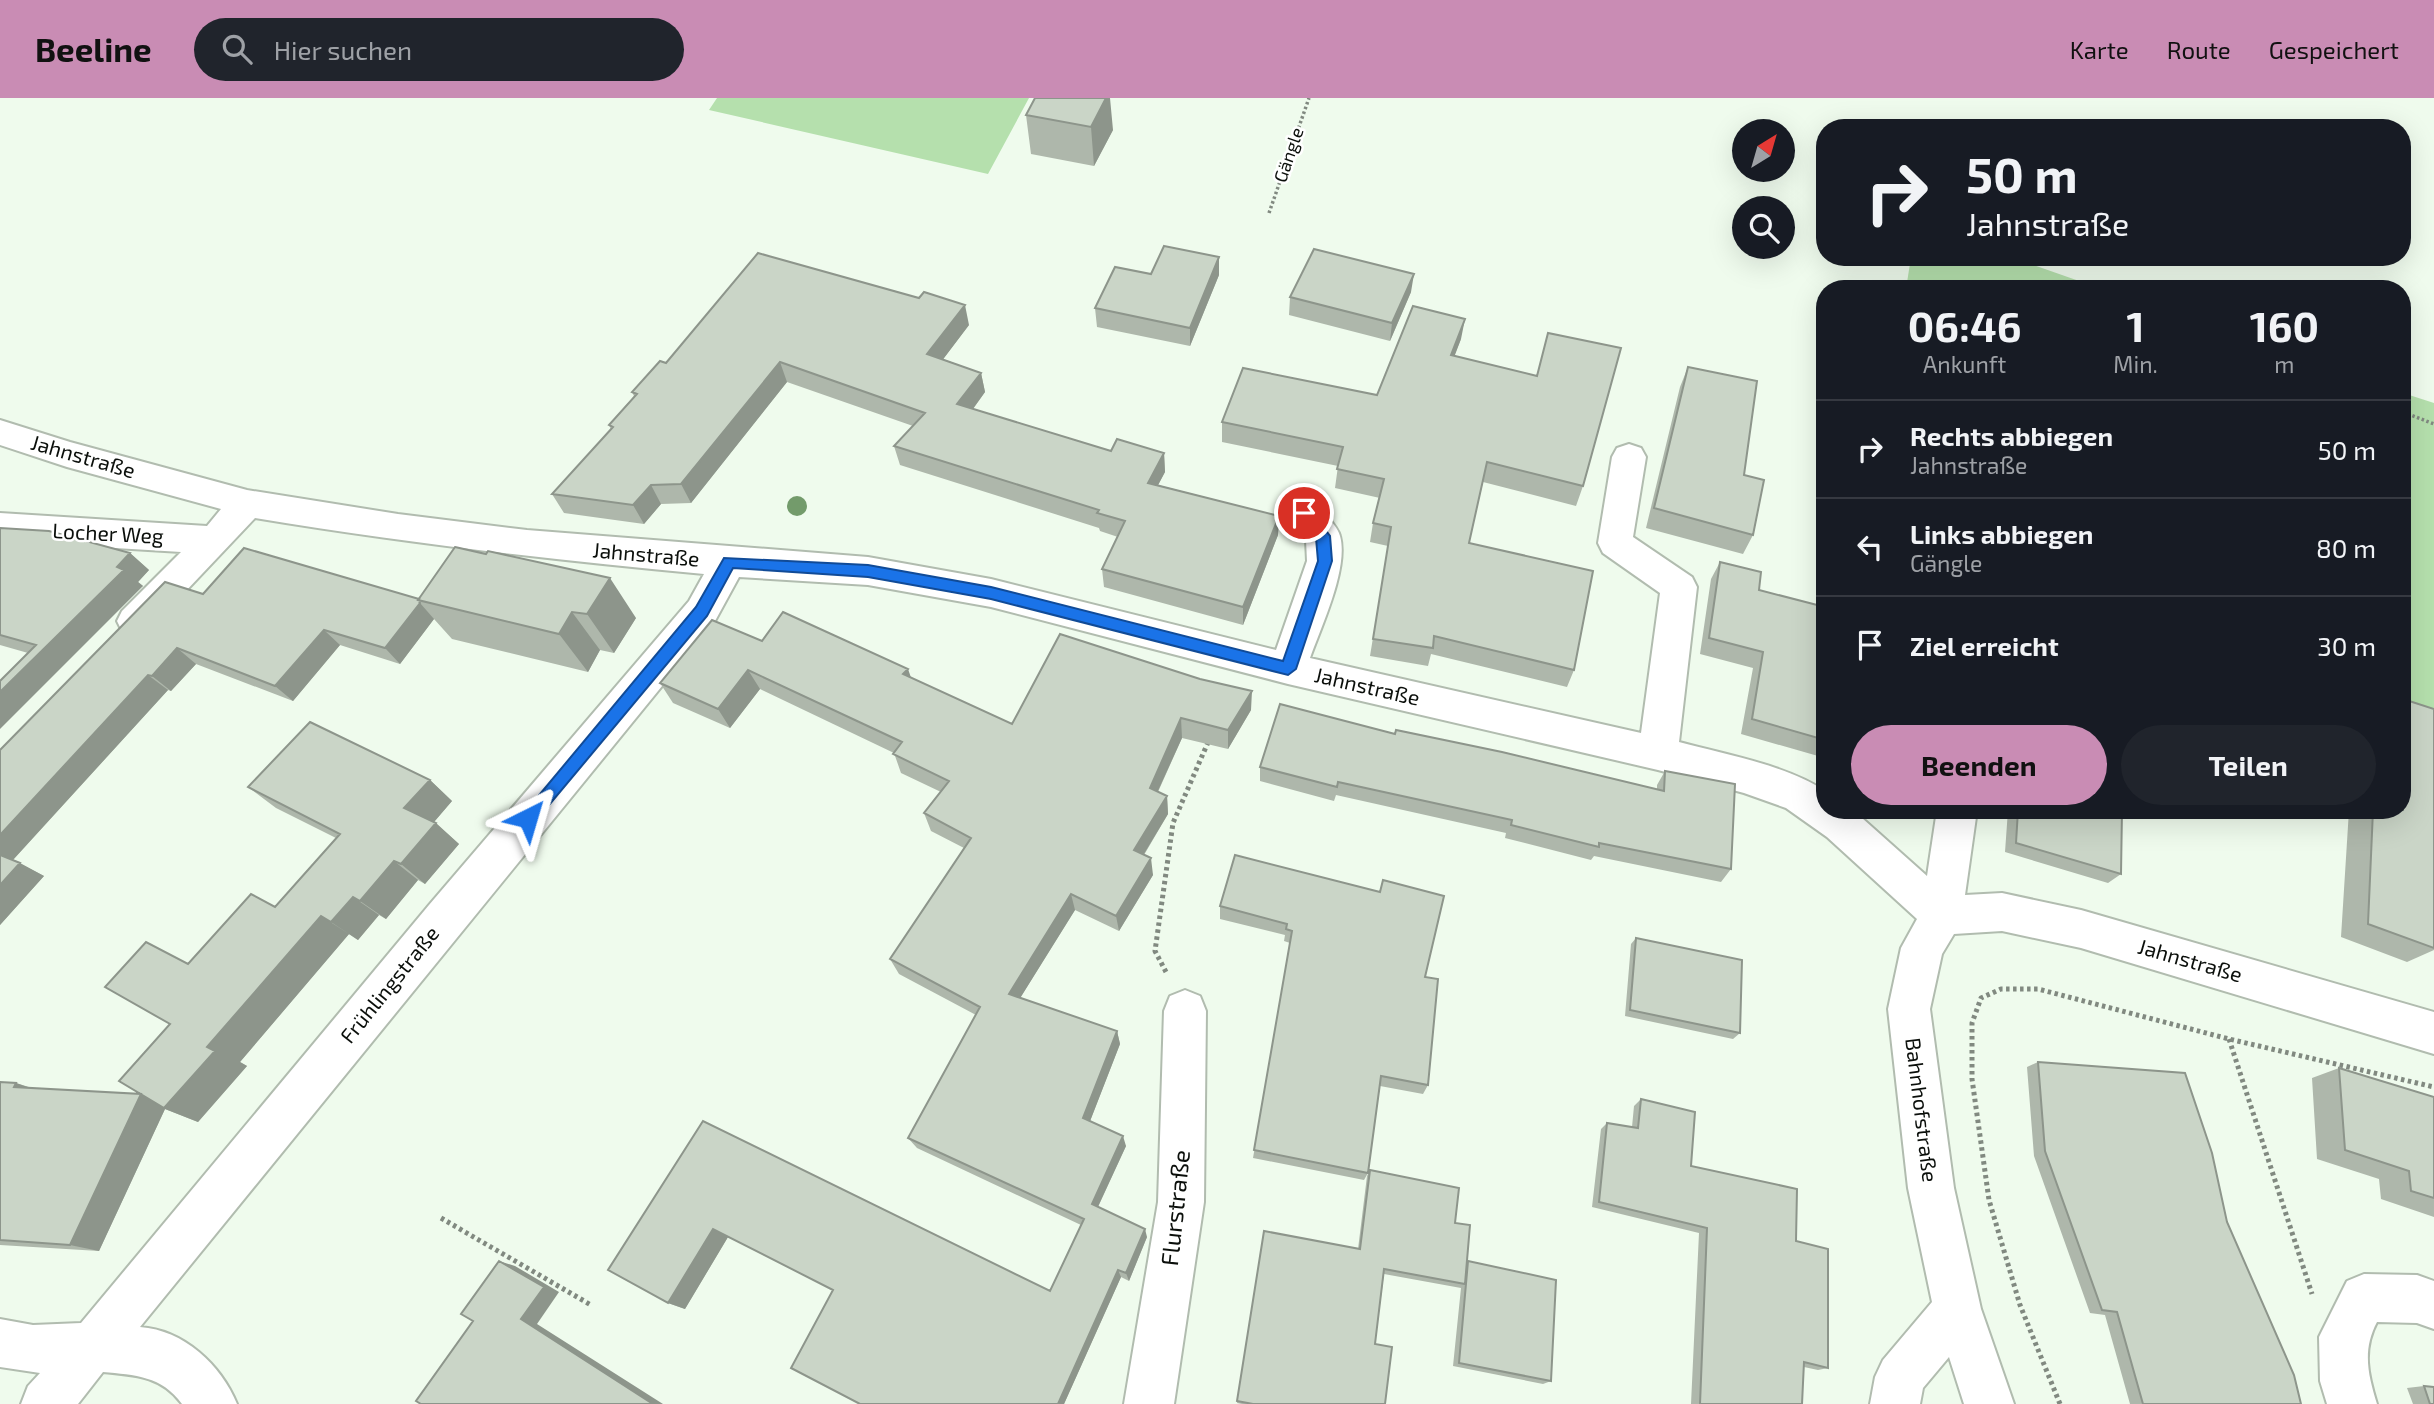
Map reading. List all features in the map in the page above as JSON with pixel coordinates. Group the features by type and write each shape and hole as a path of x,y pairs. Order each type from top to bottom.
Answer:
{"street":[{"name":"Jahnstraße","path":"0,432 67,454 247,503 398,528 729,562 868,571 991,593 1288,669 1658,753 1744,776 1799,795 1816,807"},
{"path":"1629,457 1615,543 1679,587 1658,753"},
{"path":"108,649 215,540 247,503"},
{"path":"1288,669 1325,561 1323,536 1304,513"},
{"name":"Locher Weg","path":"0,527 215,540"},
{"name":"Frühlingstraße","path":"46,1404 444,919 702,611 729,562"},
{"name":"Jahnstraße","path":"1834,819 1942,916 2002,912 2081,929 2434,1033"},
{"path":"1942,916 1956,819"},
{"name":"Bahnhofstraße","path":"1942,916 1923,948 1909,1009 1931,1188 1957,1309 1989,1404"},
{"name":"Flurstraße","path":"1149,1404 1181,1202 1185,1011"},
{"path":"2352,1404 2345,1381 2343,1337 2364,1298 2417,1299 2434,1305"},
{"path":"1895,1404 1900,1377 1957,1309"},
{"path":"0,1343 33,1349 92,1347 152,1352 191,1375 212,1404"}],"path":[{"name":"Gängle","path":"1269,213 1309,98"},
{"path":"2411,415 2434,424"},
{"path":"1185,1011 1155,951 1173,823 1211,734"},
{"path":"2060,1404 2020,1305 1989,1200 1972,1079 1972,1023 1981,998 2001,989 2038,989 2229,1039 2434,1087"},
{"path":"2229,1039 2313,1297 2343,1337"},
{"path":"441,1219 591,1306"}],"green space":[{"path":"717,98 1029,98 988,174 709,110"},
{"path":"1910,266 2037,266 2076,280 1907,280"},
{"path":"2411,396 2434,403 2434,722 2411,714"}],"building":[{"path":"1035,98 1106,98 1091,127 1026,115"},
{"path":"1164,246 1219,257 1190,328 1095,308 1115,267 1151,274"},
{"path":"1314,249 1414,274 1392,323 1290,297"},
{"path":"758,253 919,298 924,292 965,305 927,354 981,373 957,404 1111,451 1117,439 1164,453 1148,483 1279,516 1243,607 1102,569 1125,521 1097,513 1099,510 894,446 925,413 780,362 681,484 651,485 633,505 552,494 613,427 609,425 637,394 632,392 660,361 666,363"},
{"path":"1413,306 1465,319 1451,355 1537,376 1548,333 1621,348 1583,486 1487,462 1469,543 1593,571 1574,670 1434,636 1433,648 1373,639 1391,527 1373,523 1384,479 1337,469 1343,447 1222,422 1243,368 1377,395"},
{"path":"1688,367 1757,381 1744,475 1764,480 1753,535 1654,508"},
{"path":"0,528 49,531 130,553 117,567 124,570 0,692 0,681 36,645 0,635"},
{"path":"455,547 486,554 488,551 610,578 587,614 572,612 559,634 418,600"},
{"path":"244,548 419,599 420,603 385,648 324,630 275,686 177,648 152,676 148,675 0,835 0,750 165,582 203,594"},
{"path":"1720,562 1761,572 1759,590 1816,605 1816,737 1752,719 1763,652 1709,638"},
{"path":"783,612 908,669 903,674 1012,724 1060,634 1200,679 1252,691 1228,730 1181,718 1150,788 1167,796 1134,850 1151,858 1116,916 1071,894 1009,994 1117,1031 1083,1118 1123,1136 1092,1204 1145,1229 1126,1273 1118,1270 1058,1404 860,1404 791,1368 833,1290 713,1229 668,1303 608,1270 703,1121 1050,1291 1084,1219 908,1138 980,1007 890,959 971,838 924,813 949,781 893,754 902,742 748,670 718,709 660,683 712,620 762,641"},
{"path":"2411,702 2434,709 2434,948 2368,924 2373,819 2411,819"},
{"path":"1280,704 1395,734 1396,730 1502,752 1664,791 1665,771 1735,784 1731,869 1599,843 1599,847 1511,825 1512,820 1338,782 1337,787 1260,767"},
{"path":"310,722 430,780 404,808 436,823 401,864 394,861 360,901 353,897 331,922 321,916 207,1047 215,1051 164,1108 119,1081 170,1024 105,987 146,942 188,964 251,894 275,907 340,834 248,787"},
{"path":"2017,819 2122,819 2121,874 2016,843"},
{"path":"0,855 20,863 0,885"},
{"path":"1235,855 1380,892 1383,880 1444,896 1425,977 1438,979 1428,1085 1381,1076 1368,1173 1254,1150 1292,931 1286,929 1287,924 1220,906"},
{"path":"1636,938 1742,960 1740,1033 1630,1010"},
{"path":"2038,1062 2185,1073 2212,1153 2227,1222 2294,1375 2301,1404 2143,1404 2117,1312 2102,1310 2045,1151"},
{"path":"2339,1068 2434,1097 2434,1198 2411,1191 2409,1171 2345,1150"},
{"path":"0,1082 16,1083 14,1087 141,1094 70,1245 0,1240"},
{"path":"1641,1099 1695,1112 1691,1166 1797,1189 1796,1241 1828,1249 1828,1368 1804,1362 1802,1404 1700,1404 1707,1228 1599,1202 1607,1123 1638,1128"},
{"path":"1370,1170 1459,1188 1455,1223 1470,1225 1465,1284 1384,1269 1375,1344 1392,1347 1385,1404 1253,1404 1237,1401 1264,1231 1360,1249"},
{"path":"499,1261 544,1287 521,1319 653,1404 421,1404 416,1401 473,1321 461,1314"},
{"path":"1468,1261 1556,1280 1551,1381 1459,1363"},
{"path":"2424,1386 2434,1387 2434,1404 2430,1404"}],"route":[{"path":"528,818 702,611 729,562 868,571 991,593 1288,669 1325,561 1323,536 1304,513"}]}
